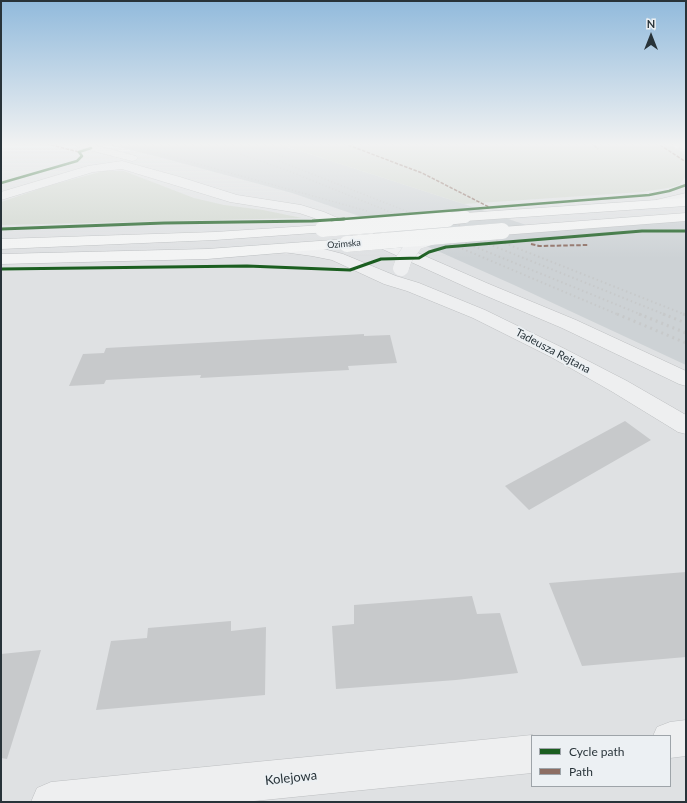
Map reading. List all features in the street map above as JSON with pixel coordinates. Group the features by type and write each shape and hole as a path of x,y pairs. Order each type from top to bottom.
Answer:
{"main road":[{"name":"Ozimska","path":"1,244 215,236 686,202"},
{"name":"Ozimska","path":"1,259 207,254 288,249 686,217"}],"street":[{"path":"1,188 20,182"},
{"path":"1,196 47,182"},
{"path":"184,182 235,199 301,209 319,215 483,288 569,324 686,378"},
{"path":"661,203 686,197"},
{"path":"414,287 401,268 404,259 416,242 431,237"},
{"path":"1,241 17,244"},
{"name":"Tadeusza Rejtana","path":"288,249 312,251 337,257 390,280 414,287 479,314 558,353 619,386 686,426"},
{"path":"671,740 686,738"},
{"name":"Kolejowa","path":"51,802 531,754"}],"shaded area":[{"path":"61,182 154,182 194,198 224,205 263,210 302,218 1,225 1,202"},
{"path":"253,182 398,182 535,228 686,217 686,365 514,285 359,216 292,193"},
{"path":"398,182 681,182 679,185 668,188 642,192 464,204"}],"building":[{"path":"364,334 364,336 390,335 397,363 348,366 349,370 200,378 201,375 106,380 104,384 69,386 83,354 104,353 106,348"},
{"path":"625,421 651,440 529,510 505,486"},
{"path":"686,572 686,657 582,666 549,583"},
{"path":"472,596 477,614 500,613 518,673 456,680 336,689 332,626 354,624 354,605"},
{"path":"231,621 231,631 266,627 265,695 96,710 111,641 147,638 148,628"},
{"path":"41,650 7,759 1,758 1,654"}],"railway":[{"path":"265,182 367,211"},
{"path":"317,182 410,220"},
{"path":"334,182 429,220"},
{"path":"407,219 642,315"},
{"path":"426,219 666,315"},
{"path":"446,220 686,315 683,314"},
{"path":"404,224 619,315"},
{"path":"617,314 686,343"},
{"path":"639,314 686,333"},
{"path":"663,314 686,323"}],"marked path":[{"path":"441,182 489,207"},
{"path":"531,244 539,246 588,245"}],"cycle path":[{"path":"1,229 164,223 312,221 649,195 669,191 686,185"},
{"path":"1,269 247,266 350,270 381,259 419,258 429,252 446,247 642,231 686,231"}]}
